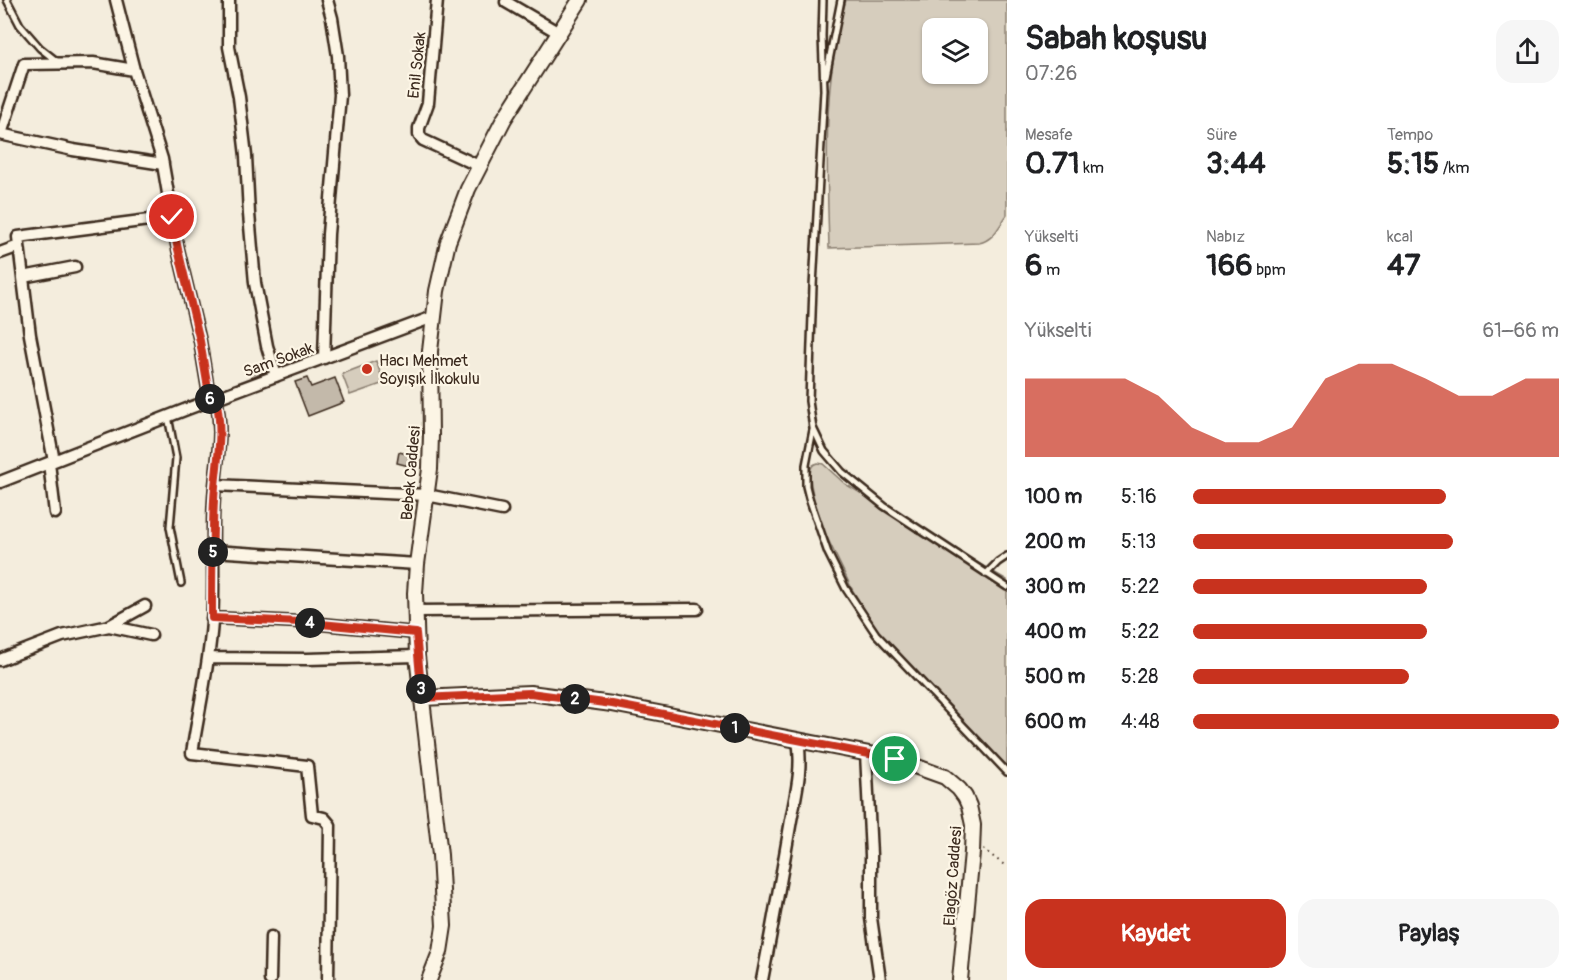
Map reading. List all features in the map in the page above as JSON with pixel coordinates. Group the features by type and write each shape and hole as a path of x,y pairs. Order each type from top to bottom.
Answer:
{"street":[{"path":"116,0 134,70 163,164 177,245 213,399 219,412 220,438 215,485 212,618 208,658 192,753 307,766 312,815 324,818 330,825 327,980"},
{"path":"229,0 229,47 239,97 246,156 255,283 267,346 276,376"},
{"path":"324,358 328,234 340,95 338,56 327,0"},
{"name":"Enil Sokak","path":"438,0 428,103 418,128 418,135 423,140 479,166"},
{"name":"Bebek Caddesi","path":"429,980 440,952 444,926 440,855 417,656 416,611 417,564 431,452 430,351 433,317 448,242 461,203 515,100 579,0"},
{"path":"506,2 559,33"},
{"path":"134,70 93,63 24,64 1,134 56,147 163,164"},
{"path":"55,513 51,462 30,335 18,237 172,217"},
{"path":"0,253 19,246"},
{"path":"23,277 75,267"},
{"name":"Sam Sokak","path":"0,482 168,416 433,317"},
{"path":"215,485 427,495 502,510"},
{"path":"213,551 417,564"},
{"path":"0,660 62,636 109,626 146,606"},
{"path":"416,611 697,609"},
{"path":"212,618 300,622 416,633"},
{"path":"109,626 151,635"},
{"path":"208,658 307,659 417,656"},
{"name":"Elagöz Caddesi","path":"422,698 530,693 612,704 895,759 945,777 959,789 972,815 973,838 960,980"},
{"path":"762,980 799,779 798,740"},
{"path":"866,753 872,918 880,980"},
{"path":"270,980 271,937"},
{"path":"437,980 440,952"}],"lane":[{"path":"7,0 20,25 40,48 60,63"},
{"path":"823,0 824,90"},
{"path":"841,0 831,43 824,90 809,400 813,428 824,451 842,472 884,506 1007,587"},
{"path":"168,416 176,458 170,527 181,583"},
{"path":"813,428 806,465 806,486 821,535 846,589 876,634 1007,772"},
{"path":"986,574 998,561 1007,556"}],"path":[{"path":"973,838 993,858 1007,867"}],"shaded area":[{"path":"846,0 1007,0 1007,215 989,239 979,243 829,248 828,123 833,61"},
{"path":"376,361 384,383 350,395 342,374"},
{"path":"818,463 823,464 845,484 1007,580 1007,766 882,636 872,622 853,591 822,527 810,481 811,468"}],"building":[{"path":"265,367 267,371 252,377 250,372"},
{"path":"307,378 311,387 335,378 344,402 308,416 295,382"},
{"path":"399,452 416,456 413,467 397,463"}],"place":[{"name":"Hacı Mehmet Soyışık İlkokulu","path":"367,369"}],"route":[{"path":"172,217 200,341 210,400 216,398 219,412 220,438 214,499 212,618 300,622 416,633 422,698 530,693 612,704 895,759"}]}
